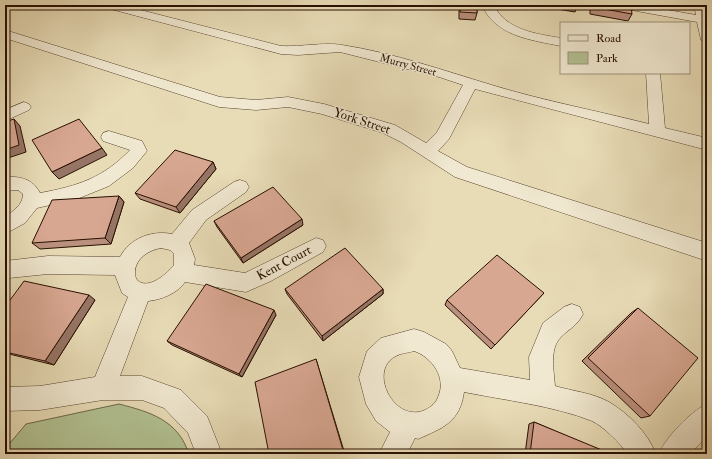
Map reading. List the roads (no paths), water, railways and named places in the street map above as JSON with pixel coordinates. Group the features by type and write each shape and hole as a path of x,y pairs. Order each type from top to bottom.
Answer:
{"street":[{"name":"Murry Street","path":"107,5 263,46 298,51 340,48 359,52 471,83 707,144"},
{"path":"488,5 490,12 496,20 507,27 533,36 560,42"},
{"path":"620,5 649,8 705,20"},
{"path":"700,5 705,20 707,40"},
{"path":"649,8 650,22"},
{"name":"York Street","path":"5,34 219,102 256,105 288,102 324,109 389,129 407,138 461,172 707,252"},
{"path":"653,74 657,132"},
{"path":"428,152 443,135 471,83"},
{"path":"5,116 24,107"},
{"path":"31,202 87,190 110,179 128,165 139,151 136,145 109,137"},
{"path":"5,184 16,183 30,188 32,195 31,202 16,219 5,226"},
{"path":"177,243 199,215 240,187"},
{"path":"161,240 177,243 183,248 186,255 185,264 182,272 168,286 159,290 141,292 132,288 126,283 124,275 125,266 129,258 143,245 161,240"},
{"name":"Kent Court","path":"182,272 246,283 264,275 316,246"},
{"path":"9,269 48,265 125,266"},
{"path":"103,388 141,292"},
{"path":"543,395 541,356 551,332 572,314"},
{"path":"414,340 427,344 438,352 447,364 452,378 452,391 449,403 442,414 432,421 421,425 408,426 394,420 382,410 374,396 370,381 372,367 378,354 388,346 400,341 414,340"},
{"path":"452,378 543,395 600,411 631,436 643,454"},
{"path":"5,399 40,398 103,388 142,388 172,399 198,425 209,454"},
{"path":"672,454 707,417"},
{"path":"392,454 408,426"}]}
